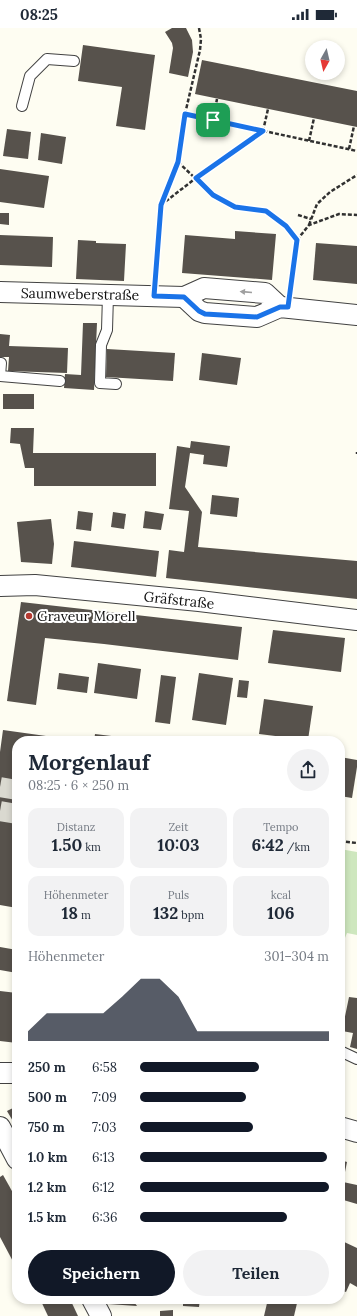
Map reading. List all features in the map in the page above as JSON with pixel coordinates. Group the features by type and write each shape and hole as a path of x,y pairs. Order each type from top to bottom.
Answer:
{"street":[{"name":"Saumweberstraße","path":"0,292 184,297 204,288 265,293 284,307"},
{"path":"284,307 357,315"},
{"name":"Gräfstraße","path":"0,586 34,585 357,620"},
{"path":"0,1073 12,1073"},
{"path":"0,1127 12,1150"},
{"path":"345,1128 357,1132"},
{"path":"95,1304 101,1316"}],"lane":[{"path":"22,106 30,76 47,59 74,61"},
{"path":"108,295 107,330 101,345 100,383 116,384"},
{"path":"0,363 0,376 60,381"},
{"path":"345,1054 357,1060"}],"path":[{"path":"154,296 161,205 178,162 185,114 200,50 201,39 199,28"},
{"path":"213,120 217,99"},
{"path":"161,205 196,178 263,131 268,109"},
{"path":"185,114 357,151"},
{"path":"309,141 314,118"},
{"path":"349,149 354,126"},
{"path":"178,162 213,195 235,207 266,211 286,226 297,240"},
{"path":"284,307 297,240 309,225 317,204 330,192 357,176"},
{"path":"309,225 339,214 357,215"},
{"path":"298,215 312,218"},
{"path":"345,842 357,844"}],"green space":[{"path":"345,850 357,852 357,935 347,933 345,938"}],"building":[{"path":"172,28 186,28 192,40 193,52 188,77 169,73 173,48 172,43 165,32"},
{"path":"83,45 155,55 145,130 116,126 122,87 78,81"},
{"path":"202,60 357,91 357,127 195,94"},
{"path":"7,129 31,132 28,159 3,156"},
{"path":"41,133 66,137 62,164 38,160"},
{"path":"0,169 49,176 44,208 0,202"},
{"path":"0,213 9,213 9,225 0,224"},
{"path":"235,231 276,234 272,280 182,273 185,235 235,239"},
{"path":"0,235 53,237 52,267 0,265"},
{"path":"78,240 96,241 96,243 126,244 124,281 76,279"},
{"path":"316,243 357,246 357,284 313,280"},
{"path":"83,323 97,323 94,390 64,388 65,374 81,375"},
{"path":"0,334 10,335 9,346 68,348 67,373 8,371 9,357 0,357"},
{"path":"107,349 175,353 173,381 106,377"},
{"path":"202,353 241,358 237,385 199,380"},
{"path":"3,394 34,394 34,409 3,409"},
{"path":"11,428 34,428 33,453 156,453 156,486 34,486 34,468 25,468 20,444 10,443"},
{"path":"191,441 230,446 227,467 203,464 204,455 190,453 185,487 202,512 198,547 357,561 357,599 166,578 169,550 184,552 189,511 169,509 177,446 190,448"},
{"path":"212,495 239,498 237,517 210,514"},
{"path":"78,511 93,513 91,531 76,529"},
{"path":"145,511 164,514 161,530 143,528"},
{"path":"113,512 126,514 124,529 111,527"},
{"path":"51,519 54,544 52,564 21,562 17,522"},
{"path":"74,541 159,551 156,577 71,567"},
{"path":"21,602 242,627 238,660 45,638 36,705 7,701"},
{"path":"273,630 345,638 341,672 268,663"},
{"path":"98,663 141,669 137,699 94,693"},
{"path":"59,673 89,677 87,693 57,689"},
{"path":"199,673 233,678 226,725 192,720"},
{"path":"161,675 176,677 170,724 155,722"},
{"path":"239,680 249,681 247,698 237,697"},
{"path":"264,699 313,706 309,736 275,736 259,734"},
{"path":"3,730 46,736 12,736 12,907 0,905 0,752"},
{"path":"95,734 111,736 95,736"},
{"path":"345,758 357,760 352,798 345,797"},
{"path":"0,947 12,949 12,972 0,970"},
{"path":"0,991 12,992 12,1042 0,1041"},
{"path":"349,997 357,998 357,1049 350,1047 353,1033 345,1032 345,1016"},
{"path":"12,1108 12,1120 7,1111"},
{"path":"345,1161 347,1162 345,1172"},
{"path":"3,1175 12,1191 12,1260 0,1237 0,1177"},
{"path":"345,1182 357,1185 357,1204 345,1200"},
{"path":"345,1242 357,1248 357,1287 350,1283 346,1292"},
{"path":"42,1304 72,1304 78,1316 48,1316"},
{"path":"108,1304 136,1304 137,1306"},
{"path":"183,1304 199,1304 199,1307 183,1306"},
{"path":"267,1304 297,1304 294,1316 264,1316"},
{"path":"173,1310 173,1316 160,1316 160,1311"}],"tunnel":[{"path":"0,787 12,789"},
{"path":"0,811 12,813"}],"place":[{"name":"Graveur Morell","path":"29,616"}],"route":[{"path":"185,114 213,120 263,131 196,178 213,195 235,207 266,211 286,226 297,240 288,307 280,307 257,317 205,314 199,311 184,297 154,296 161,205 178,162 185,114"}]}
